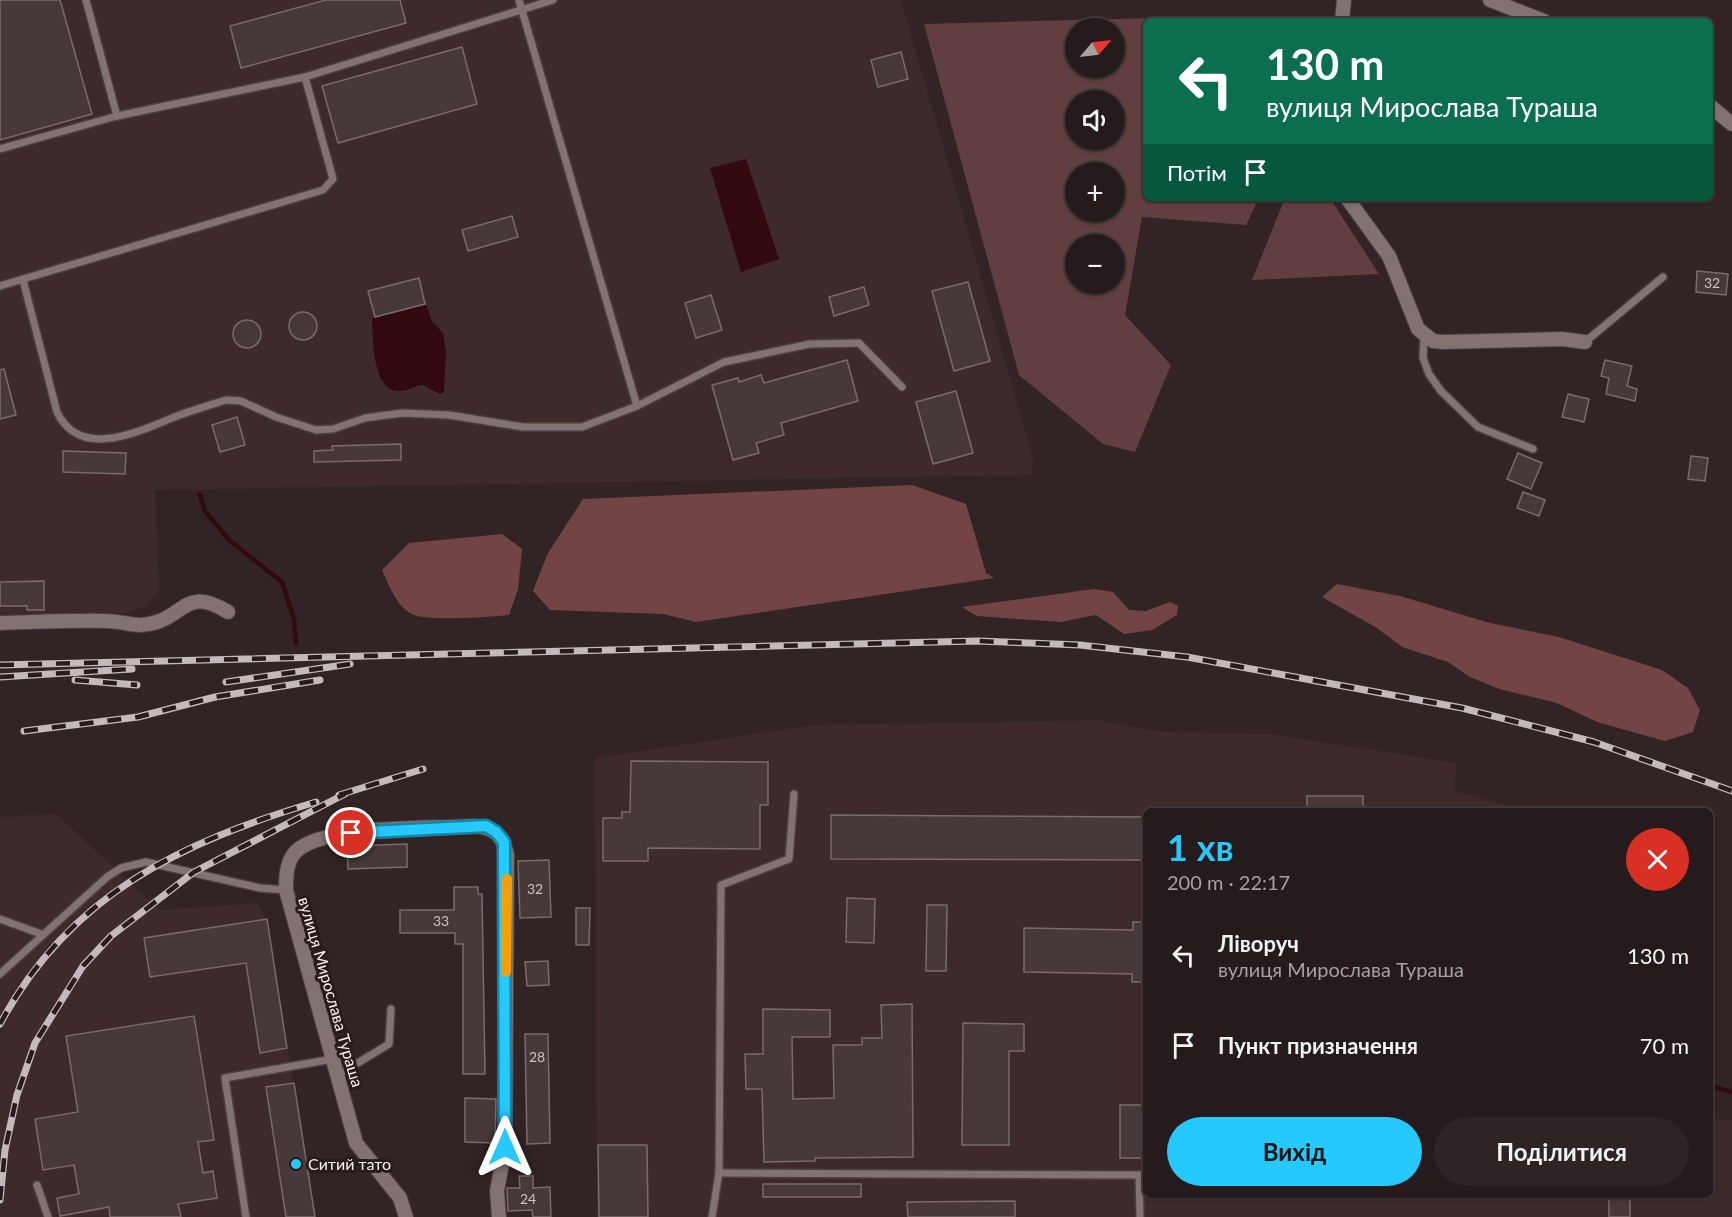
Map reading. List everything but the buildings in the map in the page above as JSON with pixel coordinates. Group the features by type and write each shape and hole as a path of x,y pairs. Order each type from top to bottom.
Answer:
{"street":[{"path":"1342,18 1344,0"},
{"path":"1490,0 1536,18"},
{"path":"1713,108 1732,124"},
{"path":"1349,201 1389,255 1418,329 1424,336 1443,342 1562,339 1585,342"},
{"path":"0,623 109,621 140,625 166,620 194,600 211,602 228,612"},
{"name":"вулиця Мирослава Тураша","path":"406,1217 400,1198 356,1143 286,890 287,867 298,849 331,836 486,826 496,832 504,842 505,1147 497,1191 498,1217"}],"lane":[{"path":"86,0 117,116"},
{"path":"519,0 637,406"},
{"path":"0,149 117,116 305,77 521,8 553,0"},
{"path":"0,286 322,190 333,179 305,77"},
{"path":"1585,342 1663,277"},
{"path":"23,280 57,412 63,425 74,433 91,438 110,439 135,432 226,400 241,401 276,417 316,430 333,429 365,418 402,413 449,415 523,427 582,427 637,406 724,362 810,344 859,343 902,387"},
{"path":"1424,336 1423,358 1429,374 1441,391 1478,427 1533,449"},
{"path":"712,1217 719,1173 721,885 789,859 794,794"},
{"path":"0,974 41,934 106,877 136,863 194,872 260,888 286,890"},
{"path":"0,919 41,934"},
{"path":"338,1075 389,1044 391,1009"},
{"path":"246,1217 225,1078 333,1059"},
{"path":"719,1173 1143,1175 1140,1217"},
{"path":"37,1185 48,1217"}],"shaded area":[{"path":"0,0 901,0 1033,459 1032,475 155,490 159,589 147,606 125,613 0,616"},
{"path":"1143,18 1143,201 1258,201 1246,225 1142,217 1125,315 1171,365 1135,452 1103,444 1019,375 924,24 1065,20 1065,78 1125,78 1125,19"},
{"path":"746,159 779,259 741,272 710,168"},
{"path":"1284,201 1332,201 1379,274 1252,280"},
{"path":"426,305 432,321 443,333 446,351 444,392 440,394 423,385 403,391 391,389 384,383 376,363 372,318"},
{"path":"912,485 966,504 986,573 994,578 696,622 663,614 550,610 533,591 548,553 583,499"},
{"path":"502,534 522,549 518,589 509,615 447,618 414,615 398,602 382,570 409,543"},
{"path":"1337,584 1400,596 1490,623 1559,637 1662,670 1688,688 1700,710 1693,732 1665,741 1597,722 1557,703 1499,689 1470,677 1448,662 1402,647 1377,628 1322,597"},
{"path":"1094,589 1113,592 1129,610 1146,611 1170,602 1178,606 1177,615 1152,630 1124,634 1096,615 1060,622 977,616 962,607"},
{"path":"1098,720 1163,732 1270,734 1457,763 1454,791 1518,808 1143,808 1143,1198 1713,1198 1713,1119 1732,1120 1732,1217 597,1217 595,758 813,725"},
{"path":"56,814 160,910 257,903 267,919 315,1217 0,1217 0,817"}],"waterway":[{"path":"200,495 205,511 229,540 282,582 294,619 296,643"},
{"path":"1713,1087 1732,1092"}],"railway":[{"path":"0,665 977,641 1080,645 1187,657 1462,708 1594,742 1732,791"},
{"path":"226,682 350,664"},
{"path":"0,677 132,669"},
{"path":"75,680 137,685"},
{"path":"24,731 138,717 215,697 320,680"},
{"path":"339,795 423,769"},
{"path":"0,1200 5,1150 17,1095 35,1043 83,966 111,936 194,872 345,794"},
{"path":"0,1024 28,979 60,941 95,908 133,880 219,835 316,802"}],"slow traffic":[{"path":"506,972 507,879"}],"place":[{"name":"Ситий тато","path":"296,1164"}],"route":[{"path":"351,833 486,826 496,832 504,842 507,855 505,1147"}]}
